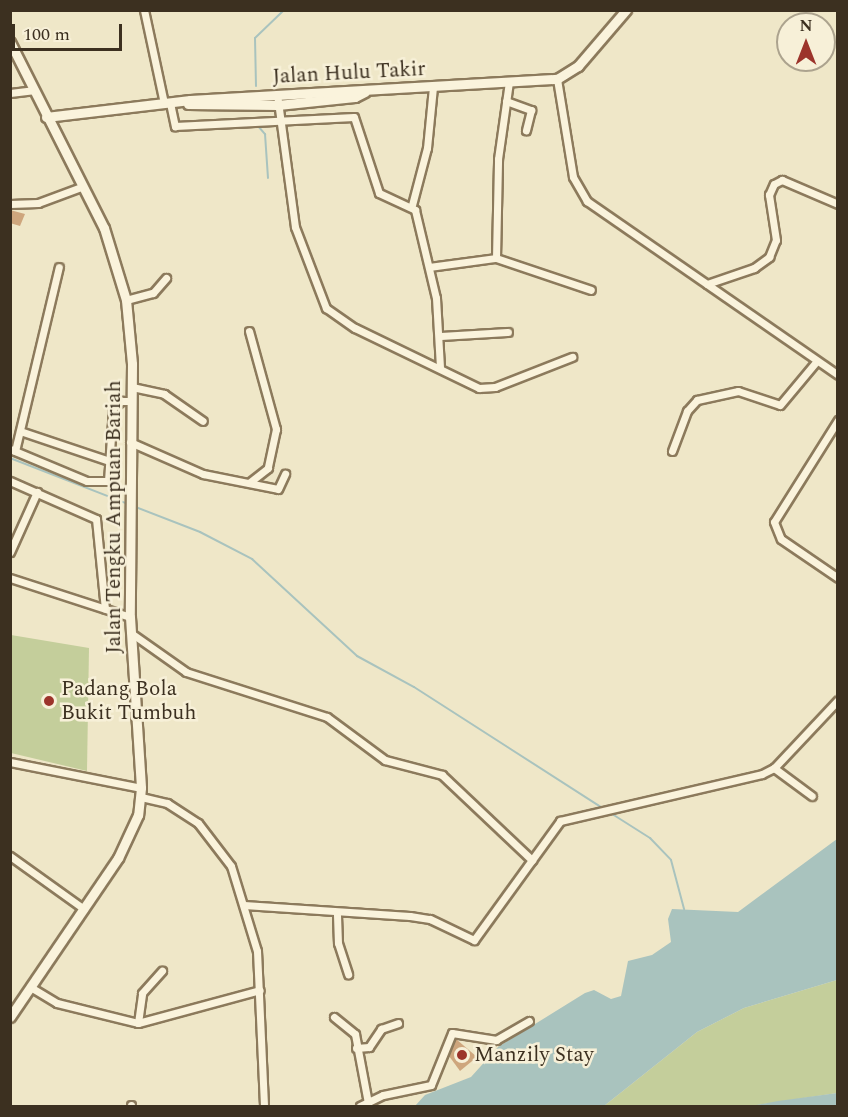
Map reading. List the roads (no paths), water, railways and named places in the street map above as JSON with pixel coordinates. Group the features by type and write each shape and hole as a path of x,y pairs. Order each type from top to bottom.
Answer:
{"main road":[{"path":"557,79 578,66 626,10"},
{"name":"Jalan Tengku Ampuan Bariah","path":"10,1017 32,988 126,842 141,792 130,617 129,481 132,387 126,300 113,249 11,45"},
{"name":"Jalan Hulu Takir","path":"46,117 167,103 277,94 364,92 557,79"},
{"path":"183,102 217,107 278,105 355,97 364,92"}],"street":[{"path":"144,10 175,126 350,114 379,193 412,205"},
{"path":"557,79 578,192 837,375"},
{"path":"496,258 498,159 509,82"},
{"path":"433,87 427,148 412,205 429,267 440,336 440,368"},
{"path":"10,93 33,90"},
{"path":"277,94 295,227 326,308 355,328 486,388 572,357"},
{"path":"506,101 531,110 526,130"},
{"path":"707,284 754,268 768,257 776,240 769,195 774,184 782,180 837,204"},
{"path":"10,204 38,203 81,187"},
{"path":"429,267 496,258 591,290"},
{"path":"60,267 20,431 13,450 96,483 108,481 113,408 121,401 131,401"},
{"path":"126,300 153,292 166,278"},
{"path":"249,331 276,429 268,468 249,483"},
{"path":"440,336 508,332"},
{"path":"672,451 687,411 697,400 738,391 780,405 816,362"},
{"path":"132,387 164,394 203,421"},
{"path":"837,420 774,522 781,539 837,578"},
{"path":"20,431 111,462"},
{"path":"130,442 203,474 278,489 285,474"},
{"path":"10,481 96,519 105,609"},
{"path":"11,548 37,492"},
{"path":"10,578 130,617"},
{"path":"131,633 186,672 327,717 385,760 442,776 532,860"},
{"path":"244,905 337,915 429,919 474,940 554,826 578,815 612,806 774,768 837,700"},
{"path":"10,762 141,792 167,803 215,840 231,866 244,905 260,990 264,1107"},
{"path":"774,768 812,796"},
{"path":"10,856 84,909"},
{"path":"337,915 338,943 348,974"},
{"path":"138,1023 142,993 162,971"},
{"path":"32,988 57,1003 138,1023 260,990"},
{"path":"334,1017 353,1030 368,1103"},
{"path":"360,1107 431,1085 452,1033 496,1040 529,1021"},
{"path":"356,1048 369,1047 381,1029 398,1023"}],"water":[{"path":"837,839 837,980 744,1008 697,1032 604,1106 415,1106 425,1095 471,1077 498,1047 585,993 594,990 611,999 621,996 628,961 652,955 671,942 668,919 672,909 738,912"},
{"path":"837,1093 837,1106 751,1106 778,1101"}],"waterway":[{"path":"256,86 255,38 284,10"},
{"path":"258,126 265,134 268,178"},
{"path":"10,458 128,504"},
{"path":"133,506 200,532 252,559 357,656 414,687 604,809"},
{"path":"609,812 650,838 671,860 684,909"}],"place":[{"name":"Padang Bola Bukit Tumbuh","path":"49,701"},
{"name":"Manzily Stay","path":"462,1055"}]}
